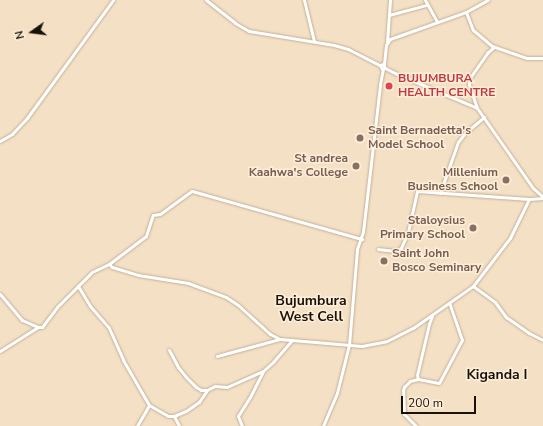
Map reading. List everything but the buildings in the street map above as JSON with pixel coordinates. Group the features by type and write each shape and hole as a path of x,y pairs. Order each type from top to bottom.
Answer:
{"street":[{"path":"0,140 12,134 27,118 84,36 113,0"},
{"path":"206,0 235,23 249,31 314,41 348,49 380,65 380,68 384,67 478,108"},
{"path":"304,0 314,41"},
{"path":"323,426 337,393 350,345 357,249 362,239 380,84 387,42 390,0"},
{"path":"425,0 438,22"},
{"path":"387,42 390,39 466,12 488,0"},
{"path":"389,15 427,5"},
{"path":"466,12 472,30 494,47 527,58 543,58"},
{"path":"494,47 469,77 469,86 478,108 532,188 543,198"},
{"path":"440,193 458,142 465,133 484,117"},
{"path":"0,351 47,323 57,307 92,272 109,264 146,236 153,215 160,214 192,191 362,239"},
{"path":"378,249 395,251 401,248 408,232 416,192 529,199 543,198"},
{"path":"109,264 112,267 138,275 188,283 226,297 238,305 270,334 280,338 362,346 396,338 433,315 472,286 510,238 529,199"},
{"path":"78,286 90,306 109,328 123,360 150,405 168,416 174,416 199,402 207,390"},
{"path":"472,286 495,302 506,317 529,333 543,340"},
{"path":"0,294 22,320 38,328"},
{"path":"416,426 404,414 404,387 410,381 418,378 437,384 441,382 461,343 462,338 449,303"},
{"path":"418,378 417,375 425,338 433,315"},
{"path":"217,356 280,338"},
{"path":"169,350 178,367 186,377 196,387 201,390 207,390 215,386 227,387 263,371 281,354 292,340"},
{"path":"242,426 238,416 250,397 263,371"},
{"path":"136,426 150,405"},
{"path":"174,416 179,426"}],"place":[{"name":"BUJUMBURA HEALTH CENTRE","path":"389,86"},
{"name":"Saint Bernadetta's Model School","path":"360,138"},
{"name":"St andrea Kaahwa's College","path":"356,166"},
{"name":"Millenium Business School","path":"506,180"},
{"name":"Staloysius Primary School","path":"473,228"},
{"name":"Saint John Bosco Seminary","path":"384,261"}],"district":[{"name":"Bujumbura West Cell","path":"311,310"},
{"name":"Kiganda I","path":"497,375"}]}
